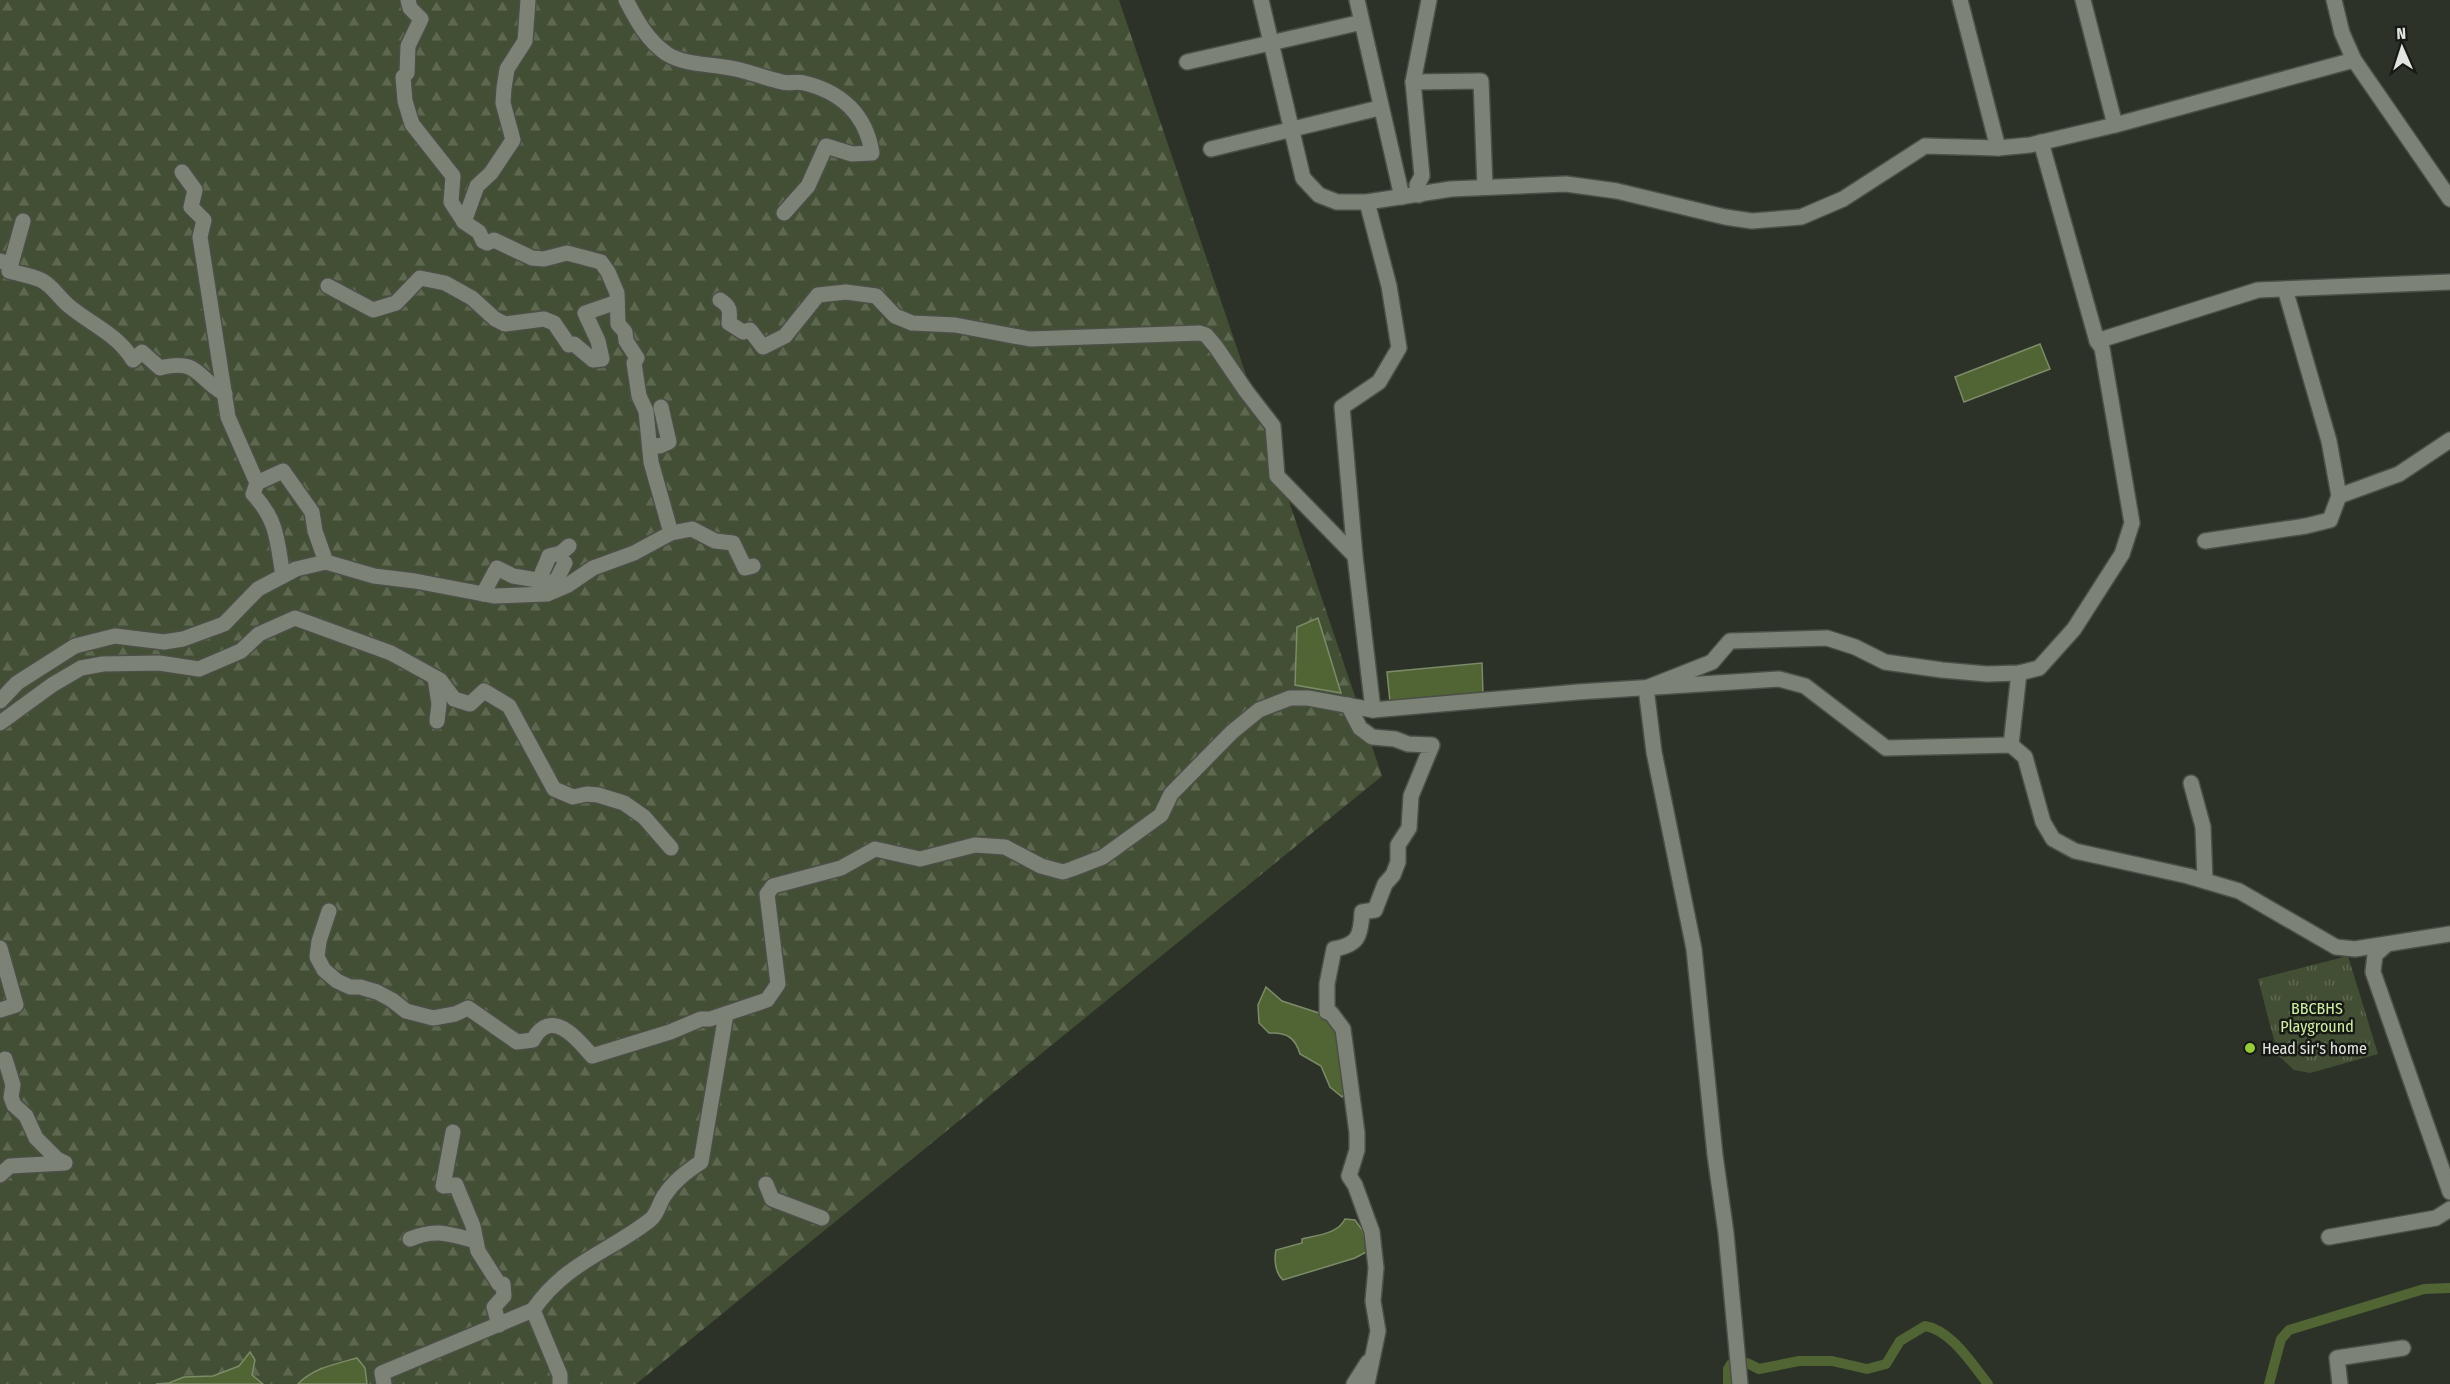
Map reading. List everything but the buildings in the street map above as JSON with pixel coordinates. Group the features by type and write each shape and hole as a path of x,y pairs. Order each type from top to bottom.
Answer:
{"street":[{"path":"408,0 410,8 421,19 408,46 407,73 404,77 405,101 412,124 453,176 451,202 464,222 479,232 483,241 487,243 494,240 532,258 544,259 567,253 601,262 609,273 617,293 618,324 625,332 626,341 637,358 634,363 639,396 646,411 651,462 671,533"},
{"path":"464,222 477,186 491,173 513,140 503,103 504,88 507,69 525,41 528,0"},
{"path":"626,0 642,31 668,55 704,66 725,67 785,83 803,82 842,99 863,120 872,153 852,154 826,146 808,186 784,213"},
{"path":"1261,0 1303,178 1319,195 1337,202 1367,202 1451,189 1566,184 1617,191 1725,217 1770,220 1801,217 1843,199 1925,146 1998,148 2030,145 2115,125 2354,60"},
{"path":"1358,0 1402,197"},
{"path":"1419,195 1417,185 1422,176 1413,82 1429,0"},
{"path":"1960,0 1998,148"},
{"path":"2083,0 2115,125"},
{"path":"2334,0 2342,33 2354,60 2450,199"},
{"path":"1187,62 1358,23"},
{"path":"1413,82 1481,81 1485,188"},
{"path":"1211,149 1375,109"},
{"path":"1646,688 1712,662 1730,641 1827,638 1855,647 1885,662 1988,674 2019,673 2039,668 2074,629 2122,554 2132,523 2102,348 2097,341 2041,142"},
{"path":"182,172 195,190 191,207 204,220 200,237 228,417 257,483 253,494 268,510 275,530 284,576"},
{"path":"1367,202 1389,286 1399,348 1378,382 1342,407 1355,556 1373,710"},
{"path":"23,221 6,262 9,271 40,280 54,289 67,305 117,340 133,360 142,352 160,368 176,364 191,366 201,373 212,387 225,394"},
{"path":"328,286 373,309 396,303 420,278 445,283 472,298 495,319 505,324 544,319 554,323 569,345 574,344 593,360 602,359 598,341 585,313 617,302"},
{"path":"2097,341 2258,290 2450,282"},
{"path":"2205,542 2330,520 2339,496 2329,441 2285,289"},
{"path":"720,300 729,305 731,310 729,323 743,332 750,330 763,347 785,336 818,295 846,292 876,296 895,316 912,322 955,325 1030,339 1200,333 1206,335 1273,426 1277,476 1355,556"},
{"path":"650,446 660,446 669,442 661,407"},
{"path":"2339,496 2399,474 2450,440"},
{"path":"257,483 283,471 312,512 315,531 326,562"},
{"path":"0,701 17,683 75,646 115,636 164,642 183,639 224,624 258,589 296,569 326,562 374,576 424,582 494,596 547,594 568,585 593,568 634,553 671,533 692,529 715,540 733,543 745,568 753,566"},
{"path":"540,581 541,570 546,565 549,556 561,553 569,546"},
{"path":"483,594 497,568 513,576 555,583 565,563"},
{"path":"0,723 52,685 81,668 103,664 159,663 199,669 241,651 259,634 295,618 391,653 440,680 454,699 470,704 484,691 509,706 554,789 573,797 587,794 598,795 624,802 644,817 671,848"},
{"path":"2011,745 2019,673"},
{"path":"435,678 439,704 438,721"},
{"path":"329,911 319,941 318,957 324,970 337,981 350,987 360,987 377,992 406,1011 433,1018 455,1014 468,1008 517,1042 533,1040 537,1032 546,1026 555,1026 569,1031 592,1056 670,1032 701,1019 710,1019 767,1000 778,984 767,894 773,886 841,867 875,849 920,859 975,845 997,847 1005,848 1041,866 1063,872 1072,870 1103,857 1161,815 1171,794 1232,732 1259,710 1290,698 1308,698 1373,710 1646,688 1779,680 1805,686 1886,748 2011,745 2025,757 2043,822 2053,839 2075,851 2240,891 2336,947 2355,949 2450,934"},
{"path":"1646,688 1654,752 1694,949 1715,1155 1726,1233 1740,1384"},
{"path":"1348,705 1360,728 1372,737 1395,739 1408,744 1432,745 1411,796 1409,828 1398,845 1398,861 1393,875 1385,884 1374,910 1362,912 1361,924 1355,941 1349,947 1334,949 1327,984 1328,1012 1343,1029 1357,1133 1357,1150 1349,1176 1355,1185 1372,1232 1376,1268 1373,1301 1378,1331 1367,1384"},
{"path":"2191,783 2203,827 2205,881"},
{"path":"2387,944 2375,955 2373,972 2450,1192"},
{"path":"0,948 16,1005 0,1010"},
{"path":"384,1384 382,1373 533,1310 542,1297 572,1268 652,1219 663,1197 679,1177 701,1162 726,1014"},
{"path":"0,1175 10,1166 65,1163 57,1159 36,1138 26,1116 14,1105 11,1097 13,1085 5,1059"},
{"path":"453,1132 443,1186 456,1185 473,1226 478,1251 499,1284 503,1284 504,1296 494,1307 499,1325"},
{"path":"766,1184 772,1198 822,1218"},
{"path":"2329,1237 2436,1218 2450,1209"},
{"path":"410,1239 426,1232 443,1233 476,1241"},
{"path":"533,1310 558,1381"},
{"path":"2340,1384 2337,1358 2403,1348"},
{"path":"1354,1384 1375,1352"}],"green space":[{"path":"0,0 1119,0 1382,776 636,1384 0,1384"},
{"name":"BBCBHS Playground","path":"2348,956 2378,1054 2310,1073 2294,1070 2278,1055 2258,979"}],"shaded area":[{"path":"2040,344 2050,369 1964,402 1955,377"},
{"path":"1318,618 1341,693 1295,685 1297,627"},
{"path":"1482,663 1483,695 1390,702 1387,672"},
{"path":"1266,987 1282,1001 1328,1016 1339,1028 1347,1090 1342,1097 1330,1087 1321,1066 1300,1054 1289,1037 1280,1033 1269,1033 1259,1023 1258,1005"},
{"path":"1345,1219 1355,1220 1363,1231 1368,1251 1355,1258 1283,1280 1276,1266 1276,1250 1302,1243 1302,1239 1332,1231"},
{"path":"250,1352 255,1360 252,1375 263,1384 156,1384 169,1383 184,1377 213,1376 239,1366"},
{"path":"357,1358 365,1368 367,1384 298,1384 318,1370"}],"waterway":[{"path":"2269,1384 2281,1339 2289,1330 2424,1289 2450,1288"},
{"path":"1747,1363 1759,1369 1799,1361 1832,1361 1867,1369 1886,1364 1900,1341 1925,1326 1935,1329 1952,1341 1988,1384"},
{"path":"1728,1384 1728,1369 1731,1364"}],"place":[{"name":"Head sir's home","path":"2250,1048"}]}
